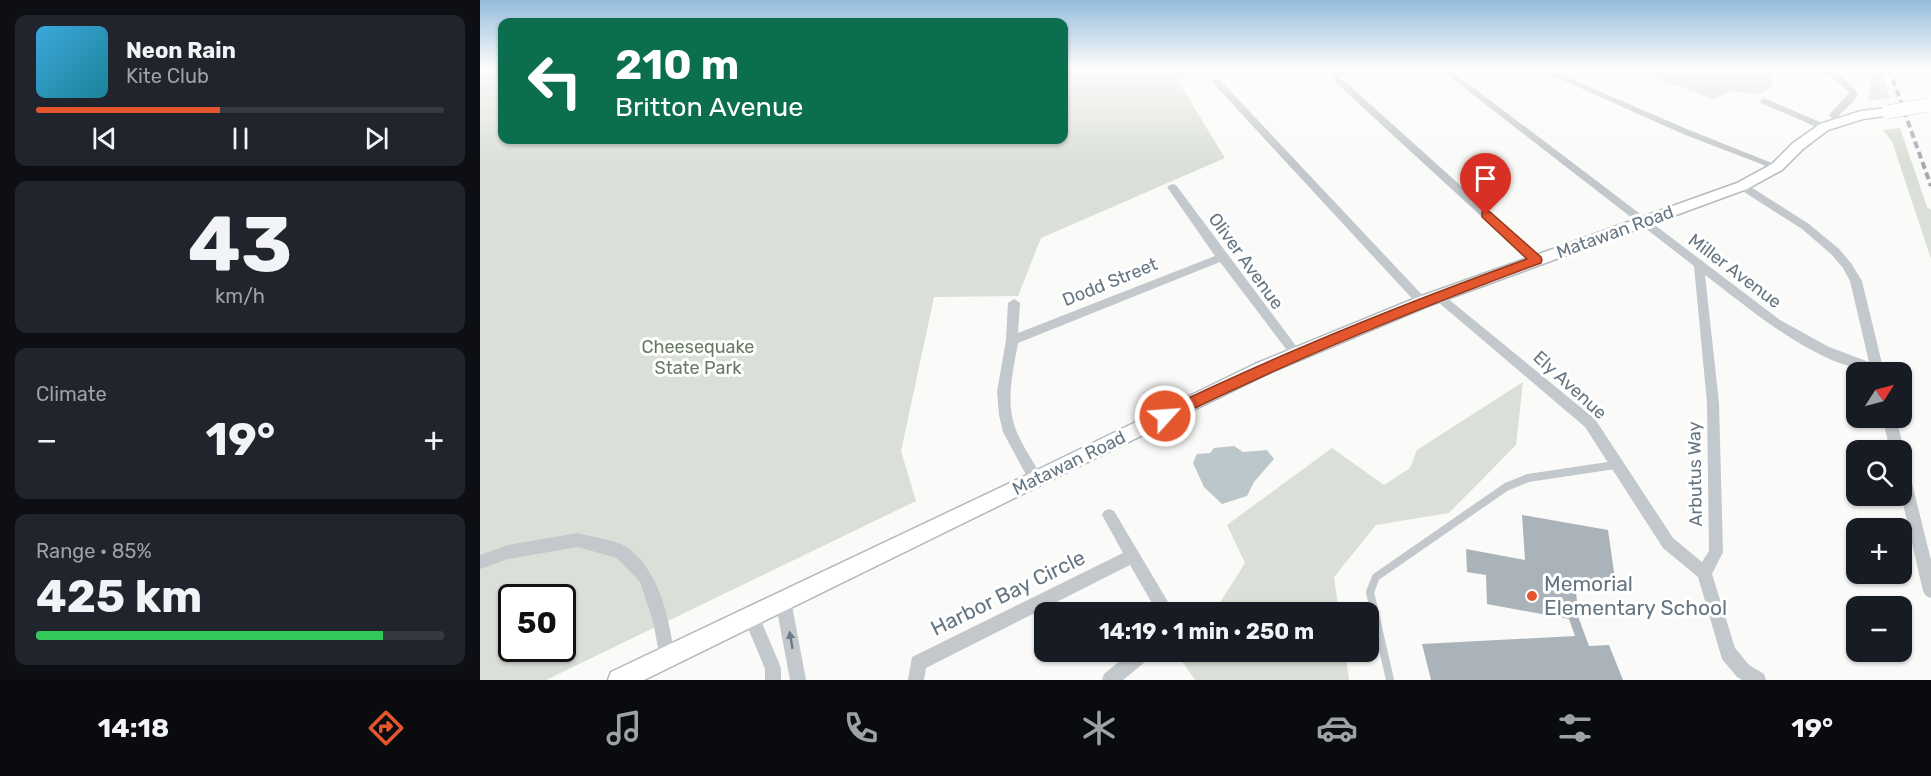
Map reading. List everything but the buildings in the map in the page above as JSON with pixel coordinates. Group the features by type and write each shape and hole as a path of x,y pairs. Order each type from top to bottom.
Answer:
{"main road":[{"name":"Matawan Road","path":"619,680 1036,480 1261,369 1429,299 1645,223 1742,186 1777,167 1798,146 1831,124 1930,105"}],"street":[{"name":"Ely Avenue","path":"1235,101 1429,299 1590,423 1619,464 1668,543 1704,573"},
{"path":"1363,101 1536,260"},
{"name":"Miller Avenue","path":"1485,101 1699,266 1793,334 1852,362"},
{"path":"1615,101 1686,132 1777,167"},
{"path":"1764,101 1831,124 1834,115 1848,101"},
{"path":"1742,186 1814,234 1837,252 1850,267 1856,281 1875,362"},
{"name":"Oliver Avenue","path":"1172,187 1221,257 1296,354"},
{"name":"Dodd Street","path":"1012,340 1221,257"},
{"name":"Arbutus Way","path":"1699,266 1713,403 1716,552 1704,573"},
{"path":"1014,303 1012,340 1004,392 1005,415 1010,432 1036,480"},
{"path":"1910,506 1931,591"},
{"path":"1109,515 1160,602"},
{"path":"480,562 508,552 578,540 622,552 646,578 661,621 667,658"},
{"name":"Harbor Bay Circle","path":"916,680 918,663 1133,556"},
{"path":"1704,573 1728,653 1743,671 1758,680"},
{"path":"783,600 798,680"},
{"path":"751,616 773,669 773,680"},
{"path":"1110,680 1132,662"}],"lane":[{"path":"1390,680 1370,592 1376,576 1506,487 1527,478 1619,464"}],"green space":[{"name":"Cheesequake State Park","path":"480,101 498,101 498,144 1068,144 1068,101 1190,101 1225,158 1041,238 1018,296 934,297 901,451 916,501 546,680 480,680"},
{"path":"1900,128 1927,207 1931,210 1931,259 1892,141 1883,130"},
{"path":"1523,382 1516,445 1449,513 1376,525 1334,577 1338,602 1220,602 1245,563 1227,525 1332,448 1384,485 1410,468 1417,450"},
{"path":"1183,662 1347,662 1349,680 1195,680"}],"shaded area":[{"path":"1234,446 1243,452 1267,450 1274,459 1254,482 1247,496 1222,504 1204,487 1193,463 1197,454 1210,453 1214,448"}],"railway":[{"path":"1900,101 1931,186"}],"place":[{"name":"Memorial Elementary School","path":"1532,596"}],"route":[{"path":"1165,416 1261,369 1422,302 1536,260 1486,215"}]}
